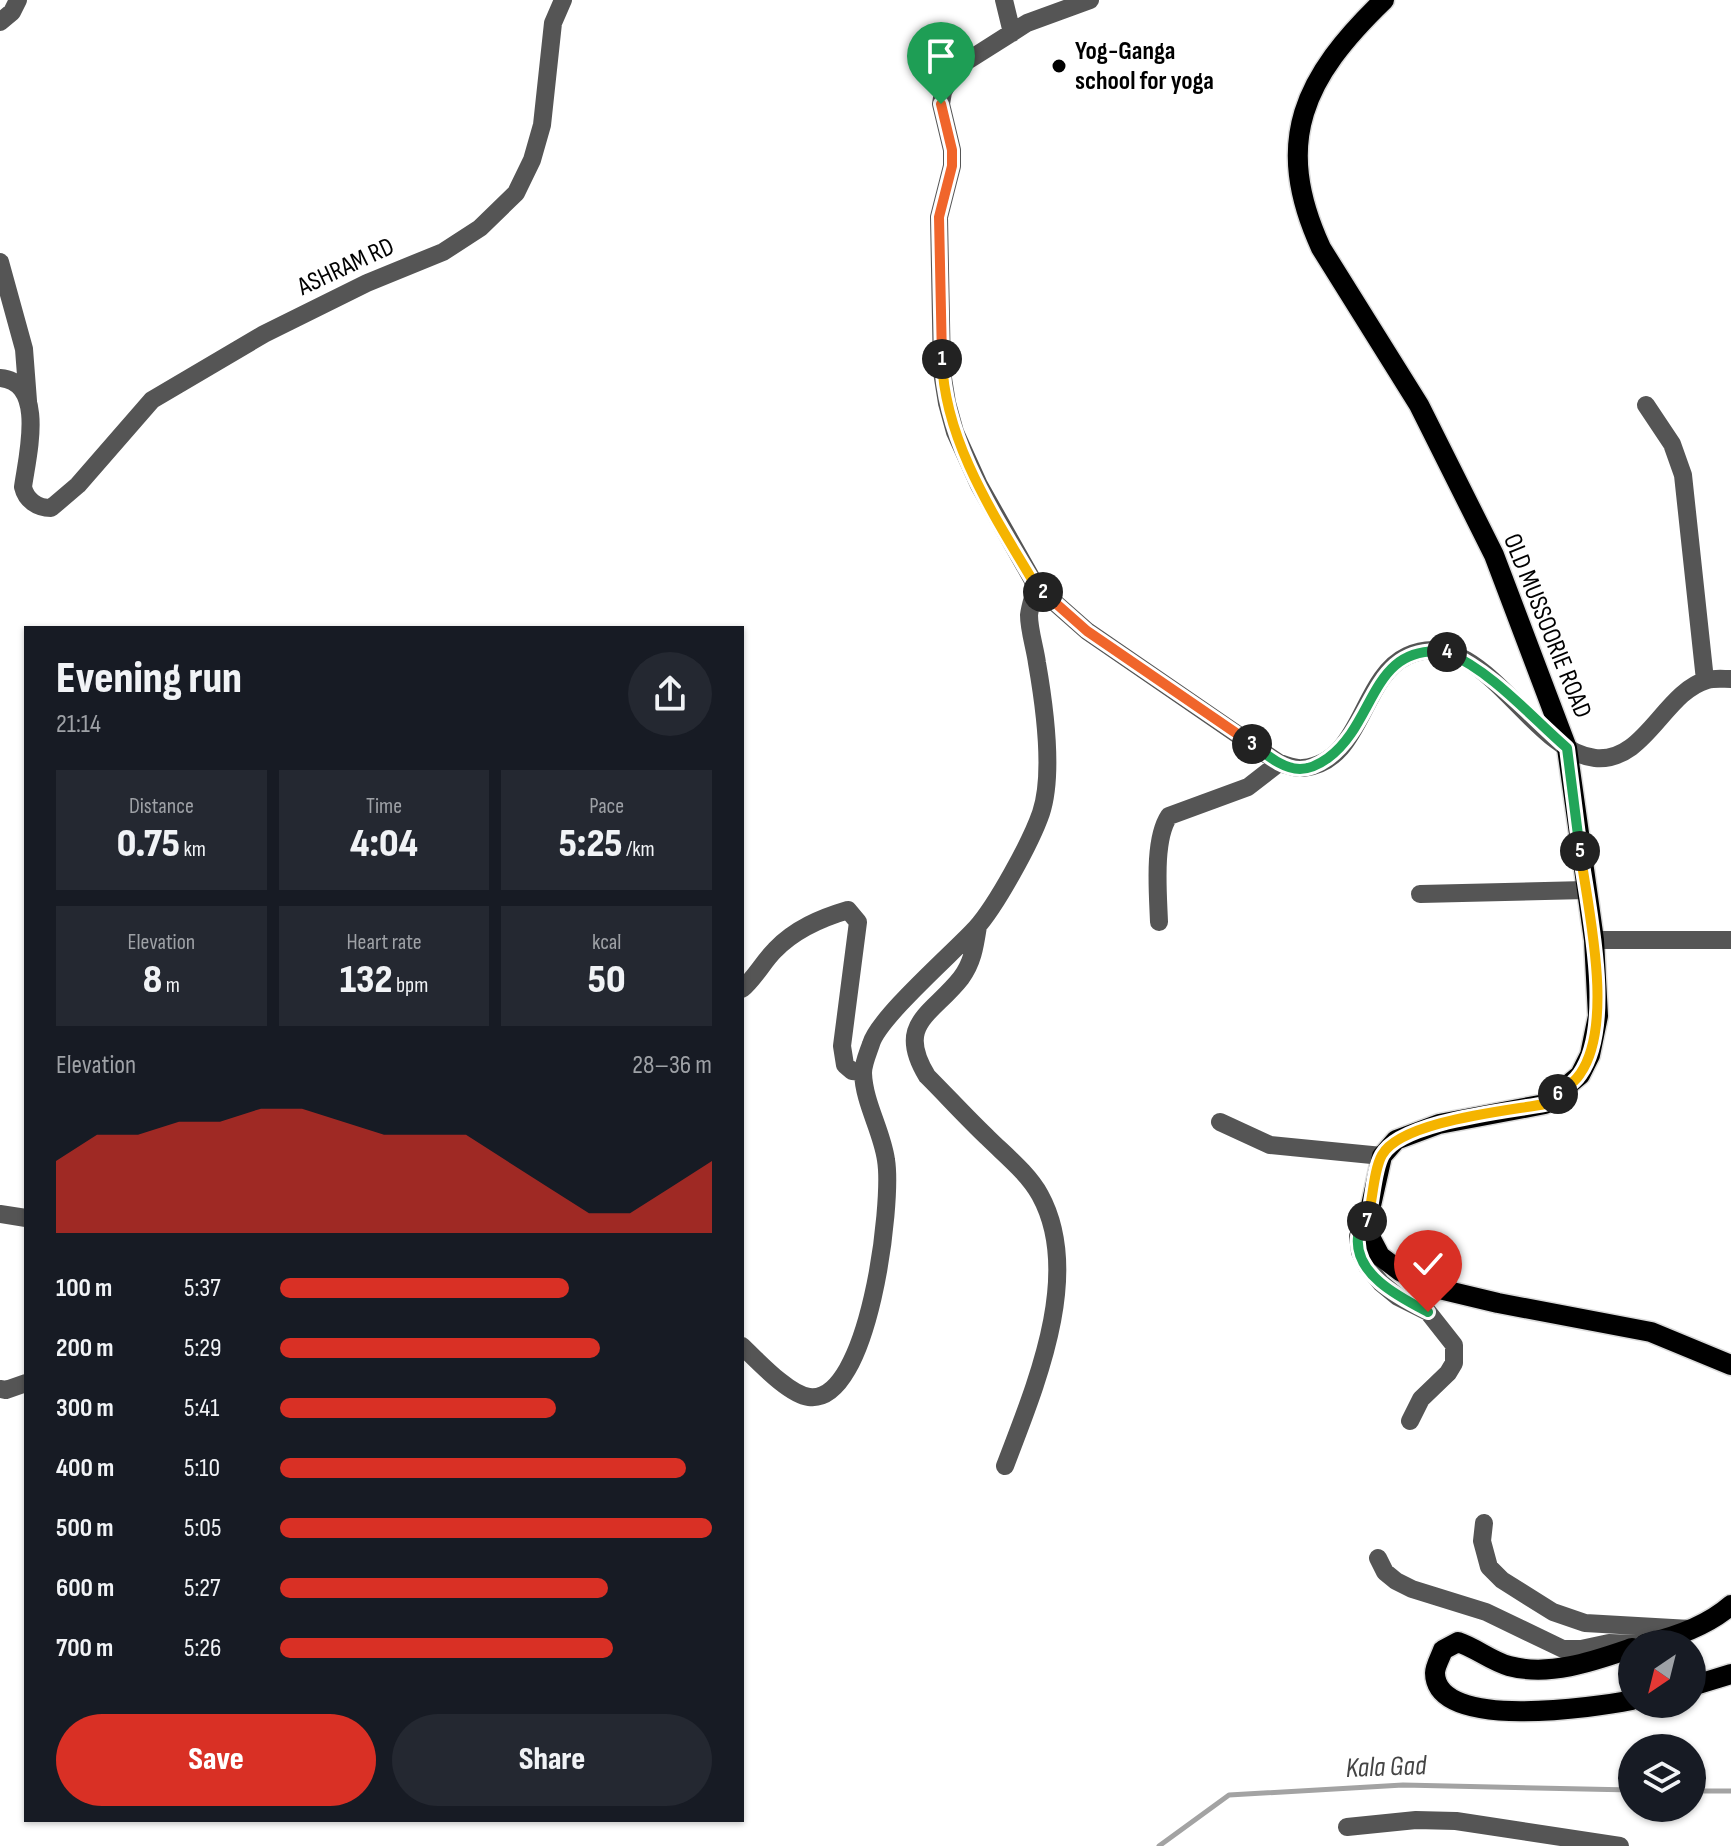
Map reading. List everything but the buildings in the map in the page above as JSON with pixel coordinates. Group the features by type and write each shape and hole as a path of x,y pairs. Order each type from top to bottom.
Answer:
{"main road":[{"name":"OLD MUSSOORIE ROAD","path":"1382,1156 1396,1140 1416,1131 1545,1104 1580,1075 1590,1055 1598,1016 1594,940 1567,748 1494,555 1419,405 1321,248 1309,220 1299,181 1302,114 1312,90 1326,65 1384,0"},
{"path":"1382,1156 1368,1219 1368,1233 1380,1256 1400,1271 1431,1287 1651,1332 1731,1365"},
{"path":"1690,1629 1718,1616 1731,1605"},
{"path":"1618,1652 1568,1667 1536,1670 1508,1666 1458,1642 1443,1650 1434,1672 1439,1687 1456,1703 1499,1712 1618,1703"},
{"path":"1706,1682 1731,1674"}],"street":[{"path":"0,22 12,12 18,0"},
{"name":"ASHRAM RD","path":"28,401 33,420 23,487 35,504 51,508 78,485 152,400 264,334 367,283 443,252 480,228 516,193 532,160 542,125 553,23 563,0"},
{"path":"1004,0 1012,33"},
{"path":"1090,0 1027,23 964,63 954,72 943,92 941,104 952,150 952,166 939,217 942,372 955,432 999,524 1036,586 1087,631 1279,763 1301,769 1320,764 1336,752 1356,727 1384,675 1404,657 1427,649 1448,652 1468,661 1567,748 1595,758 1619,754 1638,742 1684,694 1705,680 1731,679"},
{"path":"0,262 24,349 28,401"},
{"path":"0,378 16,385 28,401"},
{"path":"1646,405 1672,444 1683,475 1705,680"},
{"path":"744,1348 787,1386 807,1397 821,1396 835,1388 852,1364 870,1314 888,1191 886,1160 863,1072 872,1038 978,926 994,904 1041,811 1046,744 1029,615 1036,586"},
{"path":"1159,922 1162,830 1169,816 1239,791 1267,775 1279,763"},
{"path":"1420,894 1586,890"},
{"path":"744,987 775,950 794,934 816,921 848,910 858,922 842,1046 845,1065 852,1071 863,1072"},
{"path":"978,926 973,957 961,978 916,1030 913,1043 917,1060 927,1076 1020,1169 1040,1194 1054,1228 1054,1309 1043,1366 1005,1466"},
{"path":"1594,940 1731,940"},
{"path":"1220,1122 1270,1145 1382,1156"},
{"path":"0,1214 24,1218"},
{"path":"1368,1219 1358,1236 1360,1252 1367,1266 1398,1297 1428,1312 1454,1345 1454,1363 1421,1399 1410,1421"},
{"path":"0,1389 24,1384"},
{"path":"1484,1523 1482,1541 1489,1567 1502,1580 1553,1612 1585,1623 1690,1629"},
{"path":"1378,1558 1385,1572 1412,1589 1486,1612 1563,1649 1618,1643"},
{"path":"1347,1827 1416,1820 1456,1821 1620,1846"}],"waterway":[{"name":"Kala Gad","path":"1159,1846 1229,1795 1403,1785 1618,1790"},
{"name":"Kala Gad","path":"1706,1791 1731,1791"}],"place":[{"name":"Yog-Ganga school for yoga","path":"1059,66"}],"route":[{"path":"941,104 952,150 952,166 939,217 942,372 947,403 955,432 979,485 1036,586 1087,631 1279,763 1301,769 1320,764 1336,752 1356,727 1384,675 1404,657 1427,649 1448,652 1468,661 1567,748 1594,940 1598,1016 1590,1055 1580,1075 1545,1104 1416,1131 1396,1140 1382,1156 1368,1219 1358,1236 1360,1252 1381,1283 1398,1297 1428,1312"}]}
